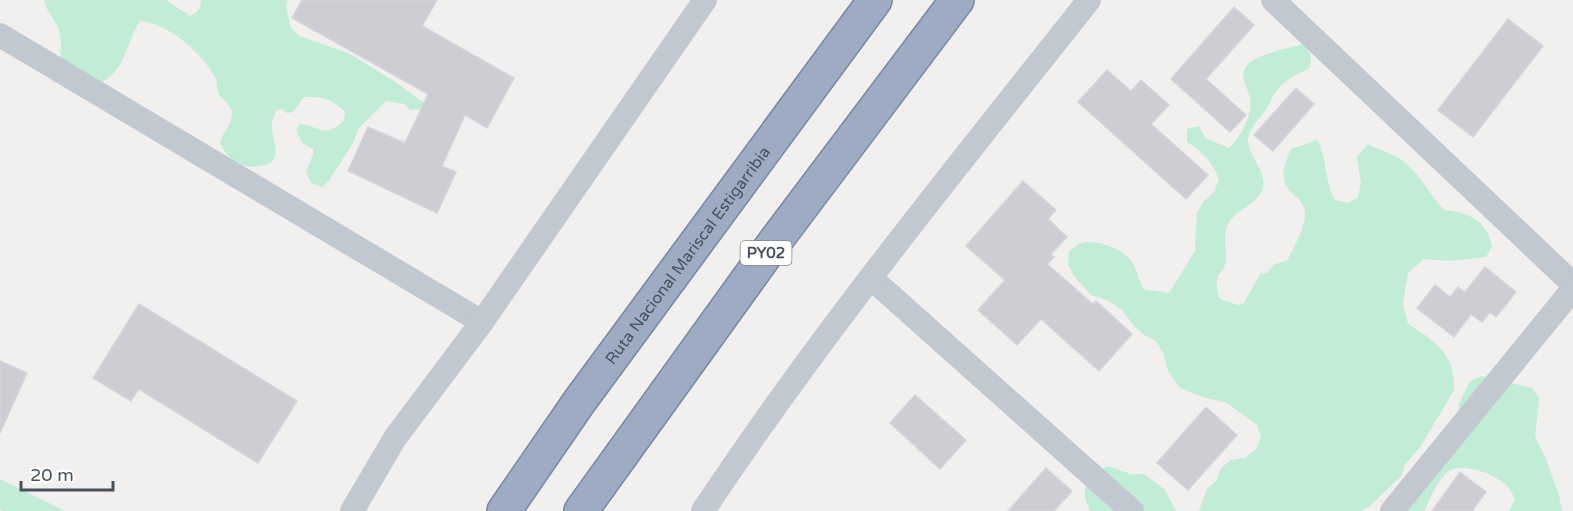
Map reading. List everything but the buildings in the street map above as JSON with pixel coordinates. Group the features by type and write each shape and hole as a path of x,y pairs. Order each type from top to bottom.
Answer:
{"highway":[{"name":"Ruta Nacional Mariscal Estigarribia","path":"504,511 579,402 875,0"},
{"name":"PY02","path":"581,511 774,243 957,0"}],"street":[{"path":"352,511 395,438 482,322 705,0"},
{"path":"703,511 749,442 871,278 1089,0"},
{"path":"1273,0 1573,284"},
{"path":"0,35 482,322"},
{"path":"871,278 1132,511"},
{"path":"1392,511 1573,289"}],"green space":[{"path":"44,0 166,0 190,16 198,10 201,0 288,0 286,6 291,28 300,36 350,54 424,103 422,109 410,110 405,104 386,101 359,128 352,145 328,182 322,187 311,183 306,171 313,155 313,149 302,143 296,130 299,124 322,130 336,127 343,121 345,112 336,104 322,98 304,97 293,112 287,113 282,109 276,111 272,126 276,150 274,159 265,165 251,167 241,165 230,157 220,142 231,120 230,107 219,94 216,79 209,68 193,49 162,27 140,21 122,60 111,76 102,82 84,88 63,87 60,73 60,34"},
{"path":"1303,44 1311,55 1310,68 1282,85 1248,138 1249,149 1263,179 1262,191 1254,201 1230,221 1227,227 1225,265 1218,275 1217,284 1220,299 1238,305 1244,303 1261,273 1266,274 1275,264 1287,261 1302,231 1305,212 1302,203 1285,183 1285,166 1291,149 1317,140 1335,200 1348,203 1358,197 1361,183 1357,157 1368,144 1395,156 1409,166 1444,210 1461,213 1475,219 1485,229 1492,246 1486,257 1449,261 1424,259 1408,273 1403,303 1408,324 1427,336 1442,350 1451,367 1454,390 1421,446 1405,465 1401,476 1370,506 1360,511 1199,511 1207,489 1216,481 1221,468 1231,460 1245,458 1256,449 1261,437 1257,425 1227,403 1180,388 1168,371 1164,355 1156,341 1144,335 1134,326 1122,310 1107,300 1091,295 1074,276 1068,264 1069,251 1087,242 1109,246 1128,257 1132,262 1143,289 1169,293 1195,251 1197,213 1204,201 1214,192 1219,179 1206,157 1187,142 1187,129 1199,126 1205,138 1229,148 1242,132 1250,111 1250,98 1243,76 1245,68 1260,57"},
{"path":"1482,376 1532,388 1539,398 1535,436 1559,495 1562,511 1509,511 1515,499 1503,482 1489,474 1463,468 1449,471 1441,479 1424,511 1403,511 1458,418 1459,404 1470,381"},
{"path":"1108,466 1131,474 1144,474 1165,490 1176,511 1090,511 1085,496 1086,484 1094,474"},
{"path":"0,479 65,511 2,511 0,509"}]}
